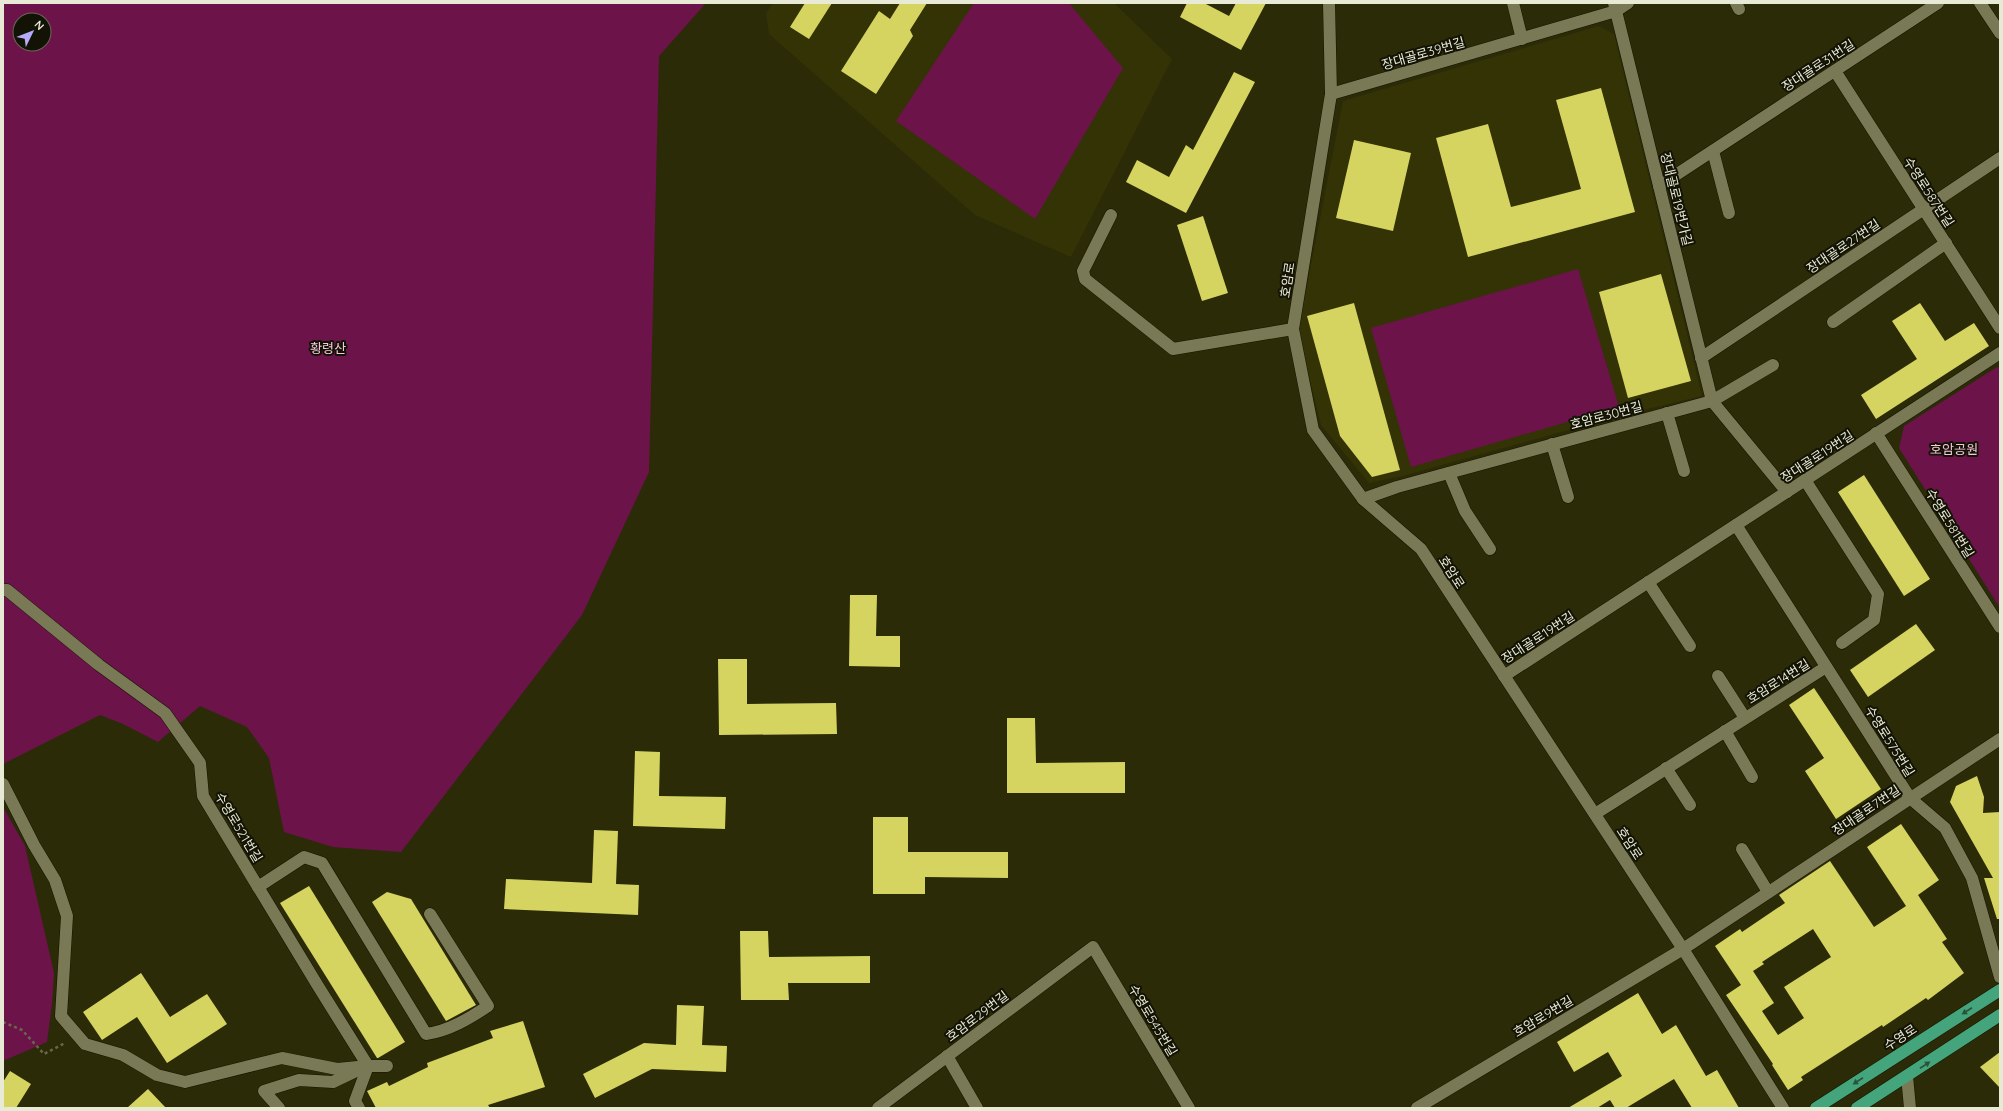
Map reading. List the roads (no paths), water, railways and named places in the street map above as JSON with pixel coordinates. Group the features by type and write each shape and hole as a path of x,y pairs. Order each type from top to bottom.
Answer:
{"main road":[{"name":"수영로","path":"1816,1108 2000,990"},
{"path":"1857,1108 2000,1015"}],"street":[{"name":"호암로","path":"1329,3 1331,94 1293,329 1314,430 1364,499 1421,550 1683,949 1783,1108"},
{"path":"1513,3 1522,39"},
{"name":"장대골로39번길","path":"1331,94 1522,39 1628,3"},
{"name":"장대골로31번길","path":"1659,186 1938,3"},
{"path":"1980,3 2000,33"},
{"name":"장대골로19번가길","path":"1615,7 1712,401 1787,492"},
{"name":"수영로587번길","path":"1835,71 2000,328"},
{"path":"1712,151 1729,213"},
{"name":"장대골로27번길","path":"1701,358 2000,158"},
{"path":"1111,215 1083,271 1085,279 1173,349 1293,329"},
{"path":"1833,322 1946,243"},
{"name":"장대골로19번길","path":"1504,676 2000,353"},
{"path":"1712,401 1774,365"},
{"name":"호암로30번길","path":"1364,499 1397,487 1712,401"},
{"path":"1667,413 1684,471"},
{"name":"수영로581번길","path":"1876,433 2000,628"},
{"path":"1552,444 1568,497"},
{"path":"1449,473 1465,511 1490,549"},
{"path":"1805,480 1878,594 1874,620 1842,643"},
{"name":"수영로575번길","path":"1736,525 1910,798 1945,828 1972,878 2000,976"},
{"path":"1648,582 1690,646"},
{"name":"수영로521번길","path":"3,590 7,590 99,665 165,712 200,763 204,796 368,1066"},
{"name":"호암로14번길","path":"1595,814 1826,667"},
{"name":"호암로14번길","path":"1718,676 1745,718"},
{"path":"1724,731 1752,777"},
{"name":"장대골로7번길","path":"1683,949 2000,739"},
{"path":"1666,768 1690,805"},
{"path":"3,784 34,845 55,880 67,916 61,1016 85,1044 123,1055 157,1075 185,1082 282,1058 337,1069 387,1066"},
{"path":"1742,849 1768,892"},
{"path":"258,887 304,857 322,864 426,1034 436,1033 469,1019 488,1006 430,914"},
{"name":"호암로29번길","path":"878,1108 1093,947"},
{"name":"수영로545번길","path":"1093,947 1189,1108"},
{"name":"호암로9번길","path":"1417,1108 1683,949"},
{"path":"947,1056 977,1108"},
{"path":"279,1108 264,1091 299,1080 333,1082 368,1066"},
{"path":"359,1108 355,1101 368,1066"},
{"path":"1907,1076 1910,1108"}],"park label":[{"name":"황령산","path":"328,348"},
{"name":"호암공원","path":"1954,449"}]}
